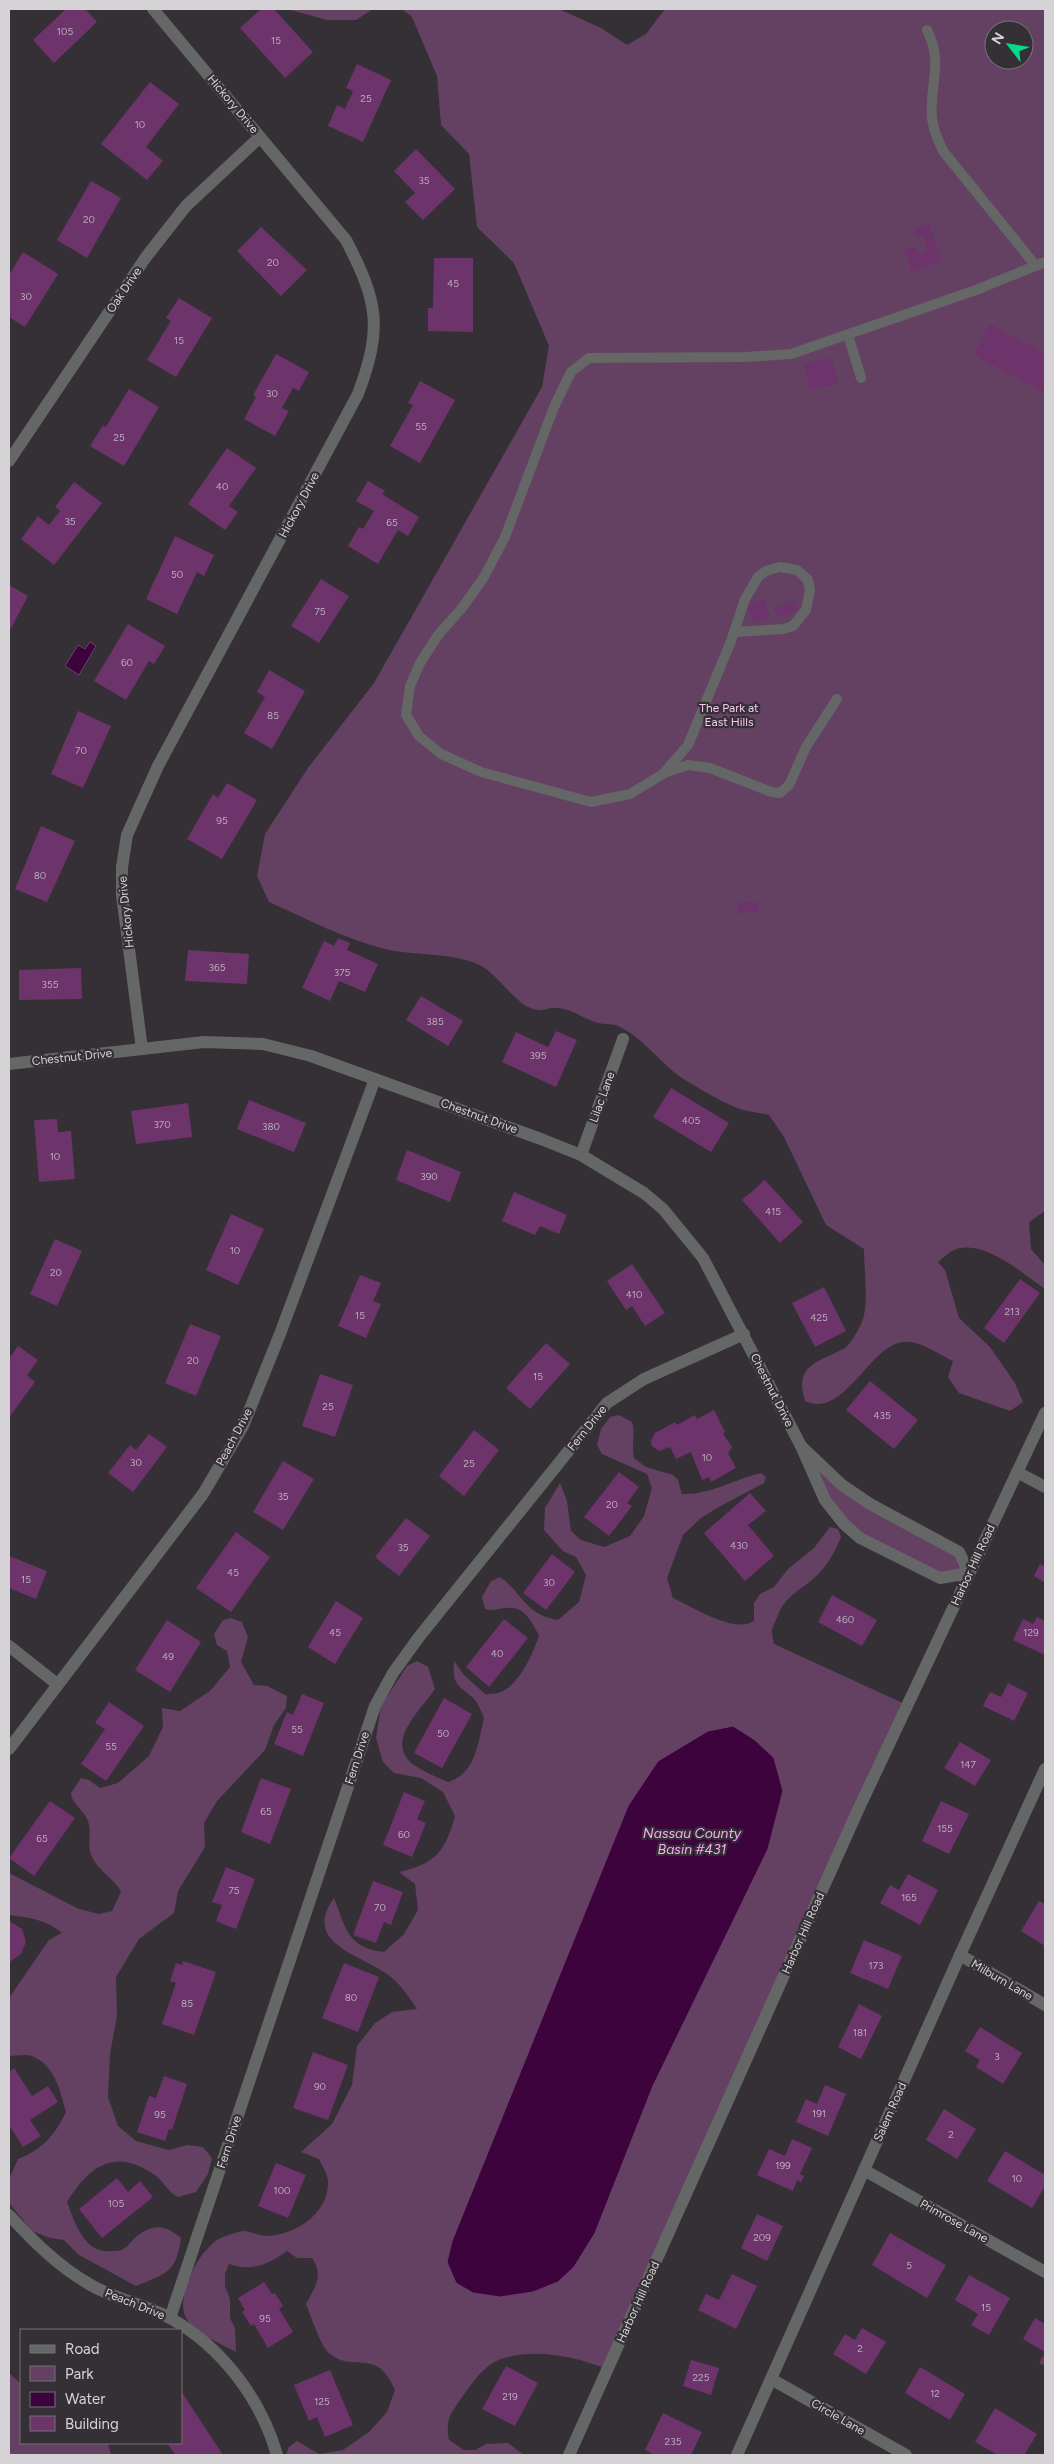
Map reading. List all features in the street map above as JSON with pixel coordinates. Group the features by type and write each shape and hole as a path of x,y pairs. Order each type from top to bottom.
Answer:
{"street":[{"name":"Hickory Drive","path":"142,1049 122,895 122,868 127,835 158,766 358,394 369,364 374,334 374,308 366,278 346,240 153,9"},
{"name":"Oak Drive","path":"9,461 146,257 186,206 260,136"},
{"name":"Lilac Lane","path":"580,1155 623,1039"},
{"name":"Chestnut Drive","path":"9,1064 204,1042 263,1044 311,1056 541,1139 580,1155 616,1175 663,1209 702,1258 744,1334 801,1446 825,1500 844,1524 860,1538 882,1551 940,1578 969,1573 959,1552 870,1504 842,1485 801,1446"},
{"name":"Peach Drive","path":"9,1749 202,1494 242,1426 280,1334 375,1079"},
{"name":"Fern Drive","path":"170,2318 375,1706 393,1673 419,1637 607,1403 644,1379 744,1334"},
{"name":"Harbor Hill Road","path":"569,2455 858,1810 1045,1413"},
{"path":"1017,1472 1045,1487"},
{"path":"9,1646 57,1684"},
{"name":"Salem Road","path":"737,2455 1045,1769"},
{"name":"Milburn Lane","path":"960,1955 1045,2005"},
{"name":"Primrose Lane","path":"864,2170 1045,2272"},
{"name":"Peach Drive","path":"9,2215 38,2247 70,2273 109,2294 170,2318 211,2349 236,2374 253,2398 277,2455"},
{"name":"Circle Lane","path":"771,2379 906,2455"}],"lane":[{"path":"837,699 810,740 789,785 780,794 710,768 688,765 663,774 630,794 591,802 481,772 441,754 419,736 406,714 410,686 420,663 434,642 462,608 492,561 505,537 554,407 571,372 589,358 745,357 791,354 976,290 1040,264 943,151 935,134 932,117 936,68 934,44 927,30"},
{"path":"848,334 861,378"},
{"path":"663,774 688,745 735,632 751,586 766,571 780,567 790,568 808,580 810,590 806,610 793,626 783,629 735,632"}],"green space":[{"path":"287,9 373,9 356,20 327,20"},
{"name":"The Park at East Hills","path":"402,9 559,9 601,28 627,45 646,34 665,9 1045,9 1045,1211 1029,1222 1031,1249 1045,1265 1045,1289 1014,1266 977,1249 965,1248 954,1250 938,1262 945,1270 959,1318 990,1347 1015,1383 1023,1402 1010,1411 959,1393 948,1377 953,1361 912,1342 898,1343 887,1349 843,1393 831,1401 818,1404 805,1401 802,1389 806,1372 818,1361 845,1348 861,1323 866,1300 864,1249 826,1225 784,1137 769,1115 746,1111 736,1107 692,1084 671,1070 635,1036 618,1026 598,1023 561,1008 540,1010 530,1008 514,996 491,973 475,963 452,957 396,951 370,945 326,928 269,902 257,876 265,834 308,768 374,683 542,387 549,346 514,263 477,227 469,154 441,125 437,76 412,17"},
{"path":"619,1415 632,1422 634,1458 646,1467 673,1475 678,1480 682,1494 702,1492 761,1473 766,1477 764,1483 701,1518 683,1535 667,1578 673,1598 725,1622 746,1624 754,1621 754,1603 760,1594 774,1587 788,1569 814,1548 830,1527 838,1529 841,1537 827,1563 815,1577 791,1596 782,1607 772,1629 774,1644 907,1705 606,2369 568,2357 527,2354 501,2359 489,2365 479,2374 452,2412 448,2427 449,2440 464,2450 475,2450 486,2444 508,2443 524,2455 286,2455 289,2447 297,2441 319,2454 343,2450 369,2432 387,2412 395,2390 388,2377 373,2364 338,2359 326,2349 319,2337 306,2304 315,2287 318,2276 316,2264 312,2258 297,2258 287,2251 274,2260 253,2267 229,2264 225,2274 225,2286 230,2299 230,2318 235,2328 236,2352 208,2338 190,2324 183,2309 187,2285 198,2260 206,2250 223,2237 243,2231 267,2236 278,2235 310,2220 324,2202 328,2180 319,2159 301,2152 332,2124 352,2085 357,2046 375,2023 392,2012 417,2009 396,1981 349,1953 329,1936 325,1926 326,1913 334,1898 345,1927 355,1941 372,1950 384,1952 404,1934 418,1910 415,1884 399,1872 422,1865 437,1854 443,1847 455,1816 443,1792 421,1778 394,1773 383,1762 376,1738 381,1706 407,1666 417,1661 428,1667 435,1689 408,1726 402,1746 405,1756 418,1768 448,1782 465,1772 474,1756 484,1718 475,1700 458,1685 454,1676 454,1661 464,1675 485,1694 499,1693 514,1683 520,1675 530,1659 539,1635 525,1614 517,1609 485,1609 482,1597 491,1581 500,1577 531,1608 547,1617 558,1620 579,1602 586,1575 576,1557 563,1551 544,1530 545,1508 560,1483 567,1501 571,1531 581,1540 604,1547 630,1536 644,1516 652,1488 647,1474 602,1454 597,1445 601,1429 610,1417"},
{"path":"821,1467 959,1552 969,1573 940,1578 860,1538 811,1472"},
{"path":"231,1618 242,1622 248,1637 241,1662 254,1685 267,1686 287,1696 286,1708 274,1725 265,1750 217,1801 204,1823 205,1847 178,1891 174,1913 139,1939 116,1977 117,2016 110,2054 108,2097 118,2126 136,2141 169,2150 187,2145 203,2147 212,2158 208,2174 196,2192 178,2197 156,2176 142,2167 116,2162 105,2164 85,2178 67,2202 82,2236 95,2248 103,2251 122,2250 137,2236 154,2227 170,2230 181,2238 173,2265 163,2274 136,2286 79,2255 64,2240 50,2238 32,2231 9,2203 9,2179 18,2159 34,2151 47,2141 66,2112 51,2072 40,2060 32,2056 9,2056 9,1998 49,1940 62,1933 43,1922 9,1915 9,1873 79,1909 99,1914 112,1911 121,1892 115,1883 98,1867 92,1857 90,1852 89,1824 73,1801 71,1793 81,1778 89,1780 100,1788 118,1783 149,1756 163,1727 162,1708 180,1711 210,1691 230,1667 227,1651 217,1645 214,1634 223,1620"},
{"path":"9,2373 20,2383 20,2444 108,2444 111,2455 9,2455"}],"water":[{"path":"90,642 96,646 79,675 65,666 78,645 85,649"},
{"name":"Nassau County Basin #431","path":"733,1726 755,1740 774,1758 783,1791 768,1849 653,2086 595,2233 574,2267 558,2282 533,2292 500,2297 473,2293 456,2283 447,2262 452,2241 628,1806 658,1761 708,1731"}],"building":[{"path":"66,9 85,9 97,22 54,63 33,40"},
{"path":"261,9 274,9 313,52 285,78 240,28"},
{"path":"357,64 391,80 363,142 328,126 337,105 345,109 353,91 346,88"},
{"path":"150,82 179,104 146,147 163,161 147,180 101,144"},
{"path":"416,149 455,189 423,220 405,202 415,193 394,171"},
{"path":"91,181 121,198 87,258 57,240"},
{"path":"929,224 942,261 912,272 905,251 916,247 918,254 928,250 923,236 917,238 914,230"},
{"path":"261,227 307,270 281,296 237,251"},
{"path":"23,252 58,274 25,327 9,317 9,275"},
{"path":"434,258 473,258 473,332 428,331 428,308 433,308"},
{"path":"179,298 212,318 176,377 147,360 171,321 166,318"},
{"path":"990,324 1045,353 1045,393 974,355"},
{"path":"276,354 309,372 299,391 293,388 282,408 289,411 275,436 244,419 256,397 253,395"},
{"path":"832,358 838,384 810,390 804,365"},
{"path":"420,381 455,400 420,463 390,446 413,405 408,403"},
{"path":"129,389 159,407 124,466 90,446 103,425 106,427"},
{"path":"227,448 256,468 229,506 238,512 225,530 188,504"},
{"path":"368,481 385,491 382,494 419,517 408,536 398,530 378,564 348,546 359,527 363,529 374,511 356,501"},
{"path":"74,482 102,503 54,565 21,539 38,516 49,525 60,511 55,507"},
{"path":"175,536 214,555 204,576 197,572 177,614 146,599"},
{"path":"321,579 349,596 319,643 291,626"},
{"path":"9,585 28,596 9,632"},
{"path":"765,600 770,617 753,622 748,605"},
{"path":"794,601 797,610 778,617 774,607"},
{"path":"128,624 165,646 154,664 149,661 126,700 94,681"},
{"path":"269,670 305,691 272,749 244,733 265,697 257,692"},
{"path":"78,711 111,726 83,788 51,774"},
{"path":"227,783 257,800 222,859 187,839 213,794 218,798"},
{"path":"41,826 75,841 47,902 15,889"},
{"path":"757,902 758,912 737,913 737,903"},
{"path":"338,938 350,943 347,950 378,964 365,992 339,981 330,1001 302,988 324,941 334,946"},
{"path":"188,950 249,954 247,984 185,981"},
{"path":"81,968 82,999 19,1000 19,970"},
{"path":"421,996 463,1021 448,1046 406,1020"},
{"path":"556,1031 577,1040 556,1087 502,1062 516,1032 548,1047"},
{"path":"671,1088 729,1123 711,1152 653,1117"},
{"path":"249,1100 306,1123 294,1152 237,1129"},
{"path":"188,1103 192,1137 136,1144 131,1111"},
{"path":"57,1119 58,1132 71,1131 75,1179 39,1182 34,1120"},
{"path":"407,1150 461,1172 450,1202 396,1180"},
{"path":"765,1180 803,1222 780,1243 742,1200"},
{"path":"514,1192 567,1215 559,1234 540,1226 535,1235 502,1221"},
{"path":"231,1214 264,1229 238,1285 206,1270"},
{"path":"55,1239 82,1251 57,1306 30,1294"},
{"path":"632,1264 665,1313 645,1326 632,1306 626,1310 607,1281"},
{"path":"360,1275 381,1283 373,1301 381,1304 366,1338 338,1326"},
{"path":"1020,1279 1040,1293 1004,1343 984,1328"},
{"path":"824,1287 846,1331 815,1347 792,1303"},
{"path":"190,1324 221,1336 196,1396 165,1383"},
{"path":"546,1343 570,1364 530,1409 506,1388"},
{"path":"18,1346 38,1360 27,1375 35,1382 10,1416 9,1359"},
{"path":"320,1374 353,1385 335,1437 302,1426"},
{"path":"870,1381 918,1420 894,1449 846,1410"},
{"path":"714,1410 725,1432 723,1434 732,1447 728,1453 736,1468 711,1482 709,1477 702,1480 691,1452 676,1459 670,1447 659,1451 652,1446 651,1441 655,1433 675,1422 677,1425 695,1415 697,1419"},
{"path":"474,1430 499,1450 464,1496 439,1476"},
{"path":"149,1434 167,1447 133,1492 108,1473 130,1445 136,1450"},
{"path":"283,1461 314,1479 283,1530 253,1512"},
{"path":"619,1472 639,1487 627,1503 632,1506 609,1536 584,1517"},
{"path":"750,1493 766,1511 748,1525 774,1556 745,1581 704,1533"},
{"path":"406,1518 430,1536 399,1576 375,1557"},
{"path":"236,1532 270,1557 231,1612 196,1588"},
{"path":"552,1554 575,1572 546,1610 523,1593"},
{"path":"9,1556 47,1571 36,1599 9,1588"},
{"path":"1040,1564 1045,1567 1045,1583 1034,1576"},
{"path":"832,1595 877,1620 862,1646 818,1622"},
{"path":"336,1601 363,1618 335,1664 308,1647"},
{"path":"1037,1617 1045,1621 1045,1655 1013,1640 1023,1619 1033,1624"},
{"path":"504,1619 528,1638 489,1687 466,1667"},
{"path":"167,1620 201,1642 170,1692 135,1670"},
{"path":"1008,1683 1028,1693 1014,1721 983,1706 990,1692 1001,1697"},
{"path":"302,1694 324,1703 303,1756 274,1744 287,1712 293,1715"},
{"path":"444,1698 472,1714 442,1768 414,1753"},
{"path":"109,1702 144,1726 106,1781 81,1764 105,1729 95,1723"},
{"path":"960,1742 991,1760 975,1786 944,1768"},
{"path":"261,1778 291,1789 270,1844 241,1832"},
{"path":"404,1792 425,1801 417,1819 426,1823 412,1857 383,1845"},
{"path":"50,1801 75,1818 34,1876 9,1858"},
{"path":"941,1801 969,1814 949,1854 922,1841"},
{"path":"226,1867 255,1879 236,1929 216,1921 222,1905 212,1902"},
{"path":"908,1874 938,1890 920,1925 880,1903 890,1885 899,1890"},
{"path":"373,1881 403,1892 391,1925 384,1922 376,1943 353,1935"},
{"path":"1039,1901 1045,1904 1045,1946 1021,1931"},
{"path":"9,1921 22,1929 26,1942 21,1954 11,1961 9,1965"},
{"path":"864,1940 902,1956 888,1989 850,1973"},
{"path":"183,1961 216,1972 194,2035 162,2024 176,1983 170,1981 176,1963 182,1965"},
{"path":"344,1963 379,1977 358,2032 322,2018"},
{"path":"859,2004 882,2016 861,2059 838,2047"},
{"path":"980,2027 1022,2053 1003,2084 976,2067 980,2060 965,2051"},
{"path":"313,2052 348,2065 328,2120 293,2108"},
{"path":"14,2068 32,2096 48,2086 58,2102 30,2120 41,2136 23,2147 9,2125 9,2072"},
{"path":"164,2076 187,2084 172,2130 169,2129 165,2141 137,2132 149,2096 156,2098"},
{"path":"825,2085 846,2094 828,2136 796,2122 806,2099 817,2104"},
{"path":"944,2109 976,2129 957,2159 926,2140"},
{"path":"792,2139 812,2148 800,2174 804,2176 801,2182 797,2180 793,2191 757,2175 769,2149 785,2156"},
{"path":"1005,2151 1045,2175 1045,2186 1032,2208 987,2181"},
{"path":"276,2163 306,2175 288,2218 258,2206"},
{"path":"117,2178 128,2192 140,2181 153,2197 102,2238 79,2209"},
{"path":"757,2214 783,2226 767,2261 741,2248"},
{"path":"890,2233 946,2265 927,2298 872,2265"},
{"path":"732,2274 757,2286 736,2329 698,2310 706,2294 719,2300"},
{"path":"969,2275 1010,2298 989,2335 971,2325 978,2314 955,2300"},
{"path":"264,2282 272,2294 275,2293 283,2306 279,2309 293,2332 268,2348 254,2324 251,2326 242,2312 245,2310 238,2298"},
{"path":"1035,2318 1045,2324 1045,2352 1023,2339"},
{"path":"862,2328 886,2342 866,2374 833,2354 845,2334 855,2340"},
{"path":"1045,2353 1045,2366 1039,2363"},
{"path":"691,2360 719,2368 711,2395 683,2386"},
{"path":"506,2366 538,2383 515,2426 482,2409"},
{"path":"920,2367 965,2394 950,2420 905,2393"},
{"path":"330,2370 353,2425 325,2437 317,2417 309,2421 294,2385"},
{"path":"182,2393 223,2455 176,2455 168,2444 182,2444"},
{"path":"995,2408 1037,2434 1024,2455 998,2455 975,2442"},
{"path":"663,2413 702,2432 691,2455 655,2455 645,2450"}]}
